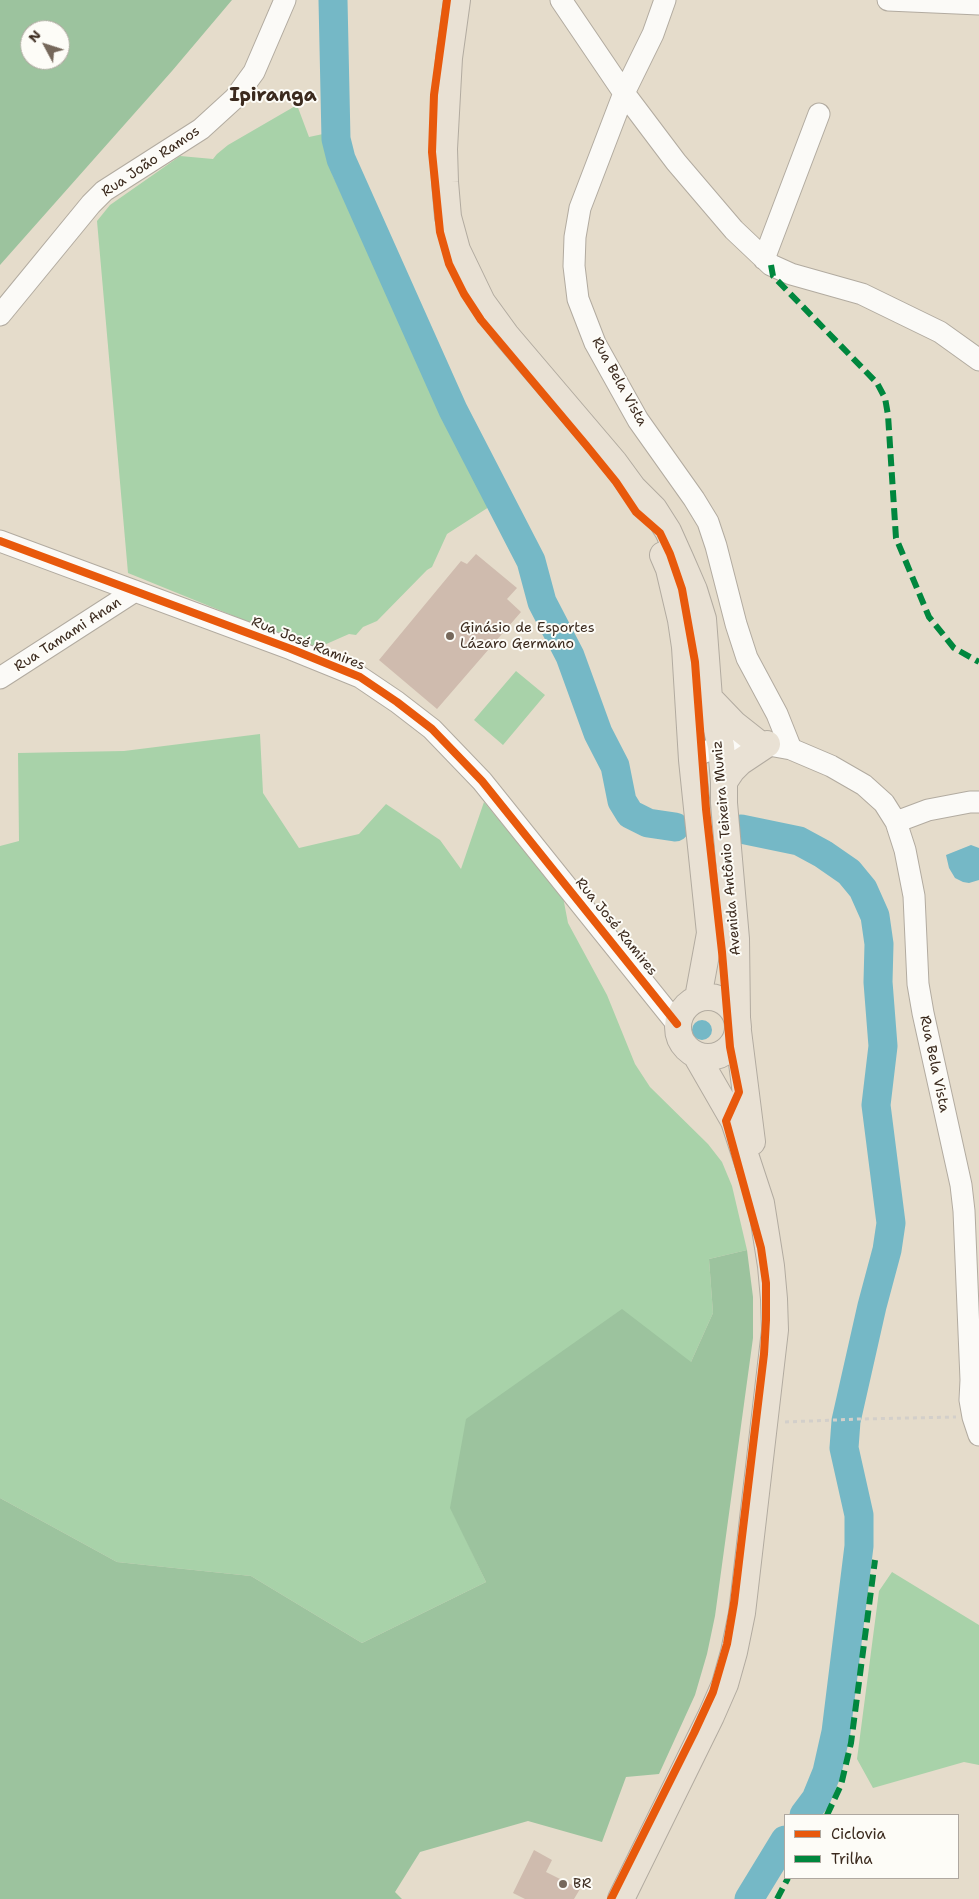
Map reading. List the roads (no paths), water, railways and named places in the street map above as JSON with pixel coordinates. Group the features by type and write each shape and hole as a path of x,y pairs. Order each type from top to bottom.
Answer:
{"main road":[{"name":"Avenida Antônio Teixeira Muniz","path":"457,0 449,58 444,149 448,217 457,250 478,296 506,335 614,462 633,488 654,509 668,532 694,590 703,619 709,698 721,746 736,939 738,1024 758,1193 770,1257 774,1299 775,1330 742,1612 734,1652 725,1684 622,1899"},
{"name":"Avenida Antônio Teixeira Muniz","path":"633,488 669,569 681,620 685,647 692,760 710,933 698,998"},
{"path":"709,698 734,724 772,745"},
{"path":"724,782 740,762 772,745"},
{"path":"677,1024 683,1010 688,1004 698,998 710,996 722,999 730,1006 738,1024 734,1042 718,1056 696,1055"},
{"name":"Avenida Antônio Teixeira Muniz","path":"677,1024 681,1040 696,1055 734,1121 758,1193"}],"street":[{"name":"Rua João Ramos","path":"0,314 91,204 104,192 201,129 235,98 254,72 285,0"},
{"path":"561,0 624,93 676,162 734,230 768,262 791,274 862,294 940,332 979,360"},
{"name":"Rua Bela Vista","path":"665,0 653,34 624,93 580,208 575,237 574,266 578,299 596,343 638,420 708,522 747,658 776,714 772,745 831,766 864,785 884,803 896,822 905,850 914,896 918,984 923,1013 961,1185 964,1211 971,1380 970,1400 976,1426"},
{"path":"888,0 979,4"},
{"path":"768,262 819,114"},
{"name":"Rua José Ramires","path":"0,541 360,676 425,724 482,781 677,1024"},
{"name":"Rua Tamami Anan","path":"0,678 135,591"},
{"path":"692,760 702,753 721,746 772,745"},
{"path":"896,822 928,810 979,802"}],"water":[{"path":"971,845 979,848 979,880 969,883 955,878 949,868 946,855"},
{"path":"702,1020 709,1023 712,1030 709,1037 702,1040 695,1037 692,1030 695,1023"}],"waterway":[{"path":"333,0 336,139 341,159 453,410 531,561 542,602 570,656 598,733 615,766 622,801 630,814 648,823 675,827"},
{"path":"741,829 799,841 823,854 849,872 863,889 875,916 879,944 878,982 883,1046 876,1105 891,1223 887,1250 872,1306 846,1421 844,1448 859,1515 859,1546 836,1732 827,1772 816,1799 805,1814"},
{"path":"749,1899 784,1842"}],"place":[{"name":"Ginásio de Esportes Lázaro Germano","path":"450,636"},
{"name":"BR","path":"563,1884"}],"district":[{"name":"Ipiranga","path":"273,96"}]}
